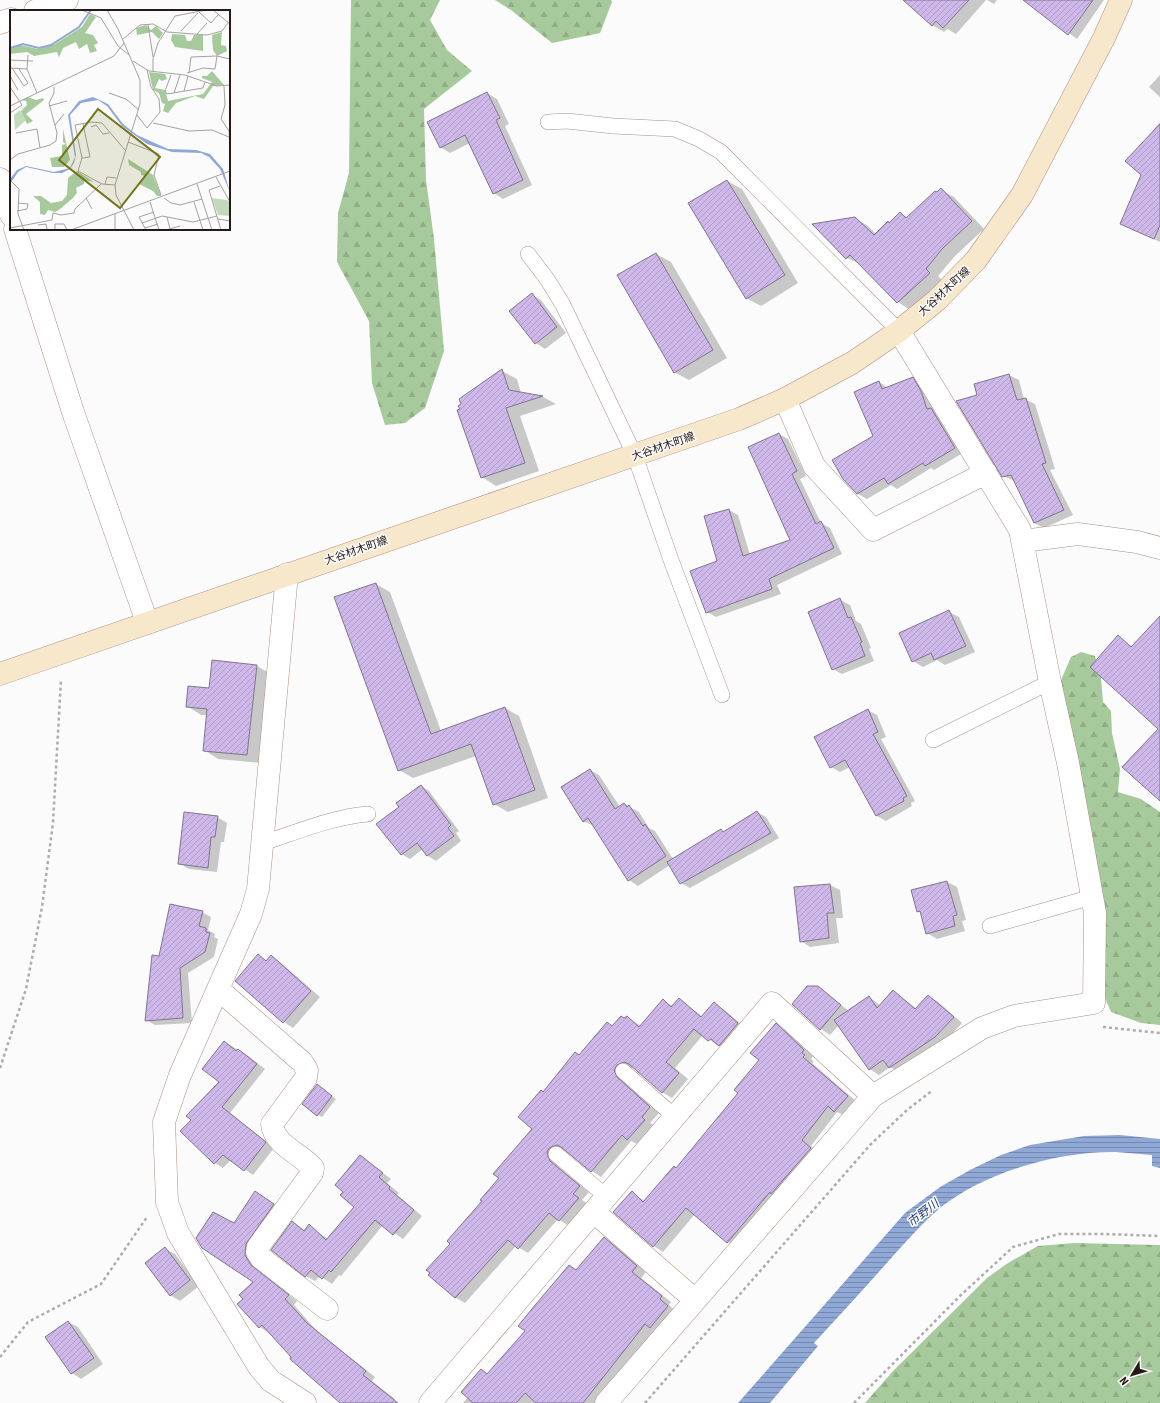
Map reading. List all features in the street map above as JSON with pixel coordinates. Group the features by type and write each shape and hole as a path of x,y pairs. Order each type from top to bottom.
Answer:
{"main road":[{"name":"大谷材木町線","path":"0,674 147,622 635,456 739,419 785,399 852,363 899,331 937,300 976,260 1022,195 1121,0"}],"street":[{"path":"37,10 67,0"},
{"path":"0,23 10,19"},
{"path":"0,179 10,212"},
{"path":"15,230 73,412 147,622"},
{"path":"606,1403 873,1096 982,1028 1014,1016 1094,1003 1095,913 1068,763 1050,682 1020,530 899,331"},
{"path":"785,399 814,466 873,530 986,473"},
{"path":"1023,541 1078,534 1137,542 1160,548"},
{"path":"287,574 258,889 251,914 180,1075 164,1122 167,1202 178,1233 259,1367 271,1381 305,1403"},
{"path":"218,989 302,1062 307,1070 306,1078 272,1124 273,1132 279,1140 308,1163 313,1168 312,1173 258,1247 257,1252 261,1258 327,1309"},
{"path":"430,1403 772,1003 873,1096"},
{"path":"600,1205 695,1300"}],"lane":[{"path":"548,122 567,120 613,126 675,129 699,139 721,152 899,331"},
{"path":"528,254 548,279 563,305 635,456 671,560 722,695"},
{"path":"933,740 1050,682"},
{"path":"263,843 320,824 356,815 368,814"},
{"path":"990,926 1092,897"},
{"path":"623,1071 675,1117"},
{"path":"556,1154 600,1205"}],"path":[{"path":"0,1068 26,989 42,907 53,823 62,652"},
{"path":"1097,1027 1160,1033"},
{"path":"645,1403 870,1145 907,1110 938,1086"},
{"path":"0,1357 28,1322 101,1284 166,1189"},
{"path":"854,1403 961,1295 1012,1247 1059,1234 1160,1236"}],"green space":[{"path":"351,0 440,0 430,20 447,50 472,71 424,109 426,180 434,239 444,351 425,408 405,423 385,425 372,383 369,321 337,262 338,213 349,173"},
{"path":"495,0 611,0 612,2 600,33 552,43 511,10"},
{"path":"1081,652 1095,656 1101,678 1103,702 1111,711 1112,733 1120,769 1118,792 1141,799 1160,812 1160,1025 1141,1023 1111,1012 1104,995 1104,916 1100,877 1058,687 1071,657"},
{"path":"1074,1243 1160,1245 1160,1403 865,1403 893,1371 987,1278 1008,1263 1038,1246"}],"water":[{"name":"市野川","path":"1120,1135 1160,1139 1160,1168 1152,1166 1152,1155 1116,1152 1070,1155 1023,1166 1000,1174 958,1195 940,1208 912,1235 814,1343 818,1346 770,1403 738,1403 905,1213 940,1187 1001,1155 1030,1145 1084,1136"}],"building":[{"path":"903,0 969,0 943,28 936,21 932,26"},
{"path":"1023,0 1093,0 1068,35"},
{"path":"487,92 500,118 496,120 523,180 493,194 465,135 440,148 427,122"},
{"path":"1160,124 1160,225 1154,239 1120,224 1141,175 1125,161"},
{"path":"727,180 785,275 746,299 688,203"},
{"path":"941,188 972,221 942,249 926,269 930,273 897,303 850,255 846,259 812,224 855,217 874,235 888,221 889,223 900,212 906,218 935,191 937,192"},
{"path":"656,253 713,350 674,373 617,275"},
{"path":"532,293 557,327 535,344 509,311"},
{"path":"502,369 509,390 543,396 506,408 525,463 481,478 457,410 460,409 458,406 461,404 459,399"},
{"path":"1009,374 1017,400 1026,398 1046,463 1042,464 1064,510 1034,523 1011,475 1002,477 956,401 977,395 974,384"},
{"path":"913,377 921,391 927,409 931,408 955,448 925,466 923,463 888,484 884,478 857,494 843,479 832,460 873,436 854,392 879,381 882,389"},
{"path":"779,433 797,471 792,474 816,524 821,521 834,548 769,579 772,589 706,613 690,571 717,561 704,516 729,509 743,556 790,540 748,447"},
{"path":"376,583 431,734 505,707 535,790 493,805 471,744 398,771 334,597"},
{"path":"840,598 848,618 851,617 862,642 860,643 865,656 832,670 808,612"},
{"path":"949,610 966,646 934,660 931,653 912,662 899,633"},
{"path":"1160,616 1160,801 1122,767 1158,729 1090,667 1118,635 1131,647"},
{"path":"212,660 257,665 247,755 203,751 207,709 186,707 188,686 209,688"},
{"path":"868,709 878,732 873,734 907,796 903,798 904,801 876,816 845,760 830,768 814,737"},
{"path":"590,769 615,809 624,803 627,807 629,805 643,826 645,824 666,856 628,881 588,818 583,822 561,787"},
{"path":"421,785 451,825 448,828 454,836 427,856 417,843 401,855 376,824 399,807 396,803"},
{"path":"757,811 771,833 680,884 667,862 721,829 723,832"},
{"path":"184,812 218,816 215,837 211,837 208,868 178,864"},
{"path":"947,881 957,915 953,916 955,926 926,934 920,911 917,912 911,890"},
{"path":"830,884 834,913 827,913 829,938 800,942 794,887"},
{"path":"170,904 203,911 199,926 206,928 206,932 210,933 205,952 180,968 183,1018 145,1021 152,955 159,956"},
{"path":"258,954 266,961 271,955 311,991 283,1023 235,981"},
{"path":"807,986 818,986 841,1005 820,1030 792,1004"},
{"path":"893,990 915,1009 928,995 954,1017 935,1037 889,1068 883,1060 869,1070 834,1020 869,996 877,1008"},
{"path":"679,998 701,1017 714,1002 738,1023 719,1046 711,1039 708,1041 694,1029 666,1062 679,1073 662,1093 629,1064 624,1062 617,1065 614,1070 617,1077 650,1107 642,1117 645,1120 627,1140 622,1135 591,1172 561,1147 557,1145 549,1148 547,1153 550,1161 580,1186 573,1194 579,1198 559,1221 549,1213 518,1249 508,1240 455,1298 428,1275 430,1273 426,1270 450,1244 447,1241 482,1201 480,1200 499,1178 493,1174 532,1129 518,1117 541,1090 543,1092 575,1052 579,1055 607,1022 612,1026 621,1016 624,1018 627,1016 639,1027 663,999 671,1007"},
{"path":"776,1023 804,1050 802,1053 805,1055 803,1057 848,1096 834,1112 828,1106 802,1140 811,1148 771,1194 770,1192 727,1243 686,1208 653,1247 613,1212 632,1191 643,1202 674,1166 676,1168 738,1093 734,1090 759,1060 750,1053"},
{"path":"224,1041 236,1051 238,1049 257,1064 222,1107 266,1142 244,1171 223,1155 214,1164 180,1131 191,1120 186,1116 219,1082 202,1069"},
{"path":"317,1084 332,1096 317,1116 302,1104"},
{"path":"360,1155 383,1173 379,1177 390,1187 389,1189 414,1210 393,1235 375,1220 331,1272 329,1270 322,1279 311,1270 305,1277 271,1250 292,1221 304,1231 309,1224 326,1240 354,1207 340,1195 343,1192 335,1185"},
{"path":"255,1191 274,1204 246,1244 245,1255 251,1265 289,1295 285,1299 307,1323 366,1371 363,1375 398,1403 340,1403 290,1359 291,1357 262,1325 259,1328 237,1304 243,1299 239,1295 253,1282 202,1248 196,1238 213,1212 234,1223"},
{"path":"604,1237 637,1266 632,1272 662,1296 660,1299 668,1306 650,1328 645,1324 583,1403 536,1403 525,1393 516,1403 473,1403 461,1392 481,1369 487,1374 525,1331 518,1326 569,1265 576,1270"},
{"path":"165,1247 190,1280 170,1296 145,1263"},
{"path":"68,1321 94,1358 71,1374 45,1337"}]}
